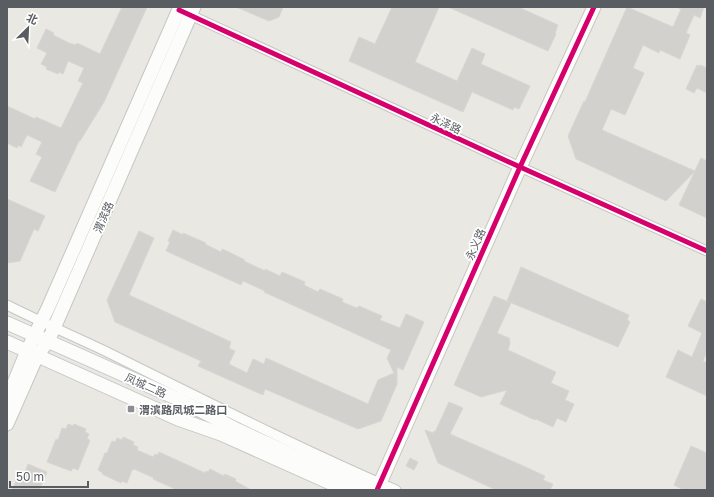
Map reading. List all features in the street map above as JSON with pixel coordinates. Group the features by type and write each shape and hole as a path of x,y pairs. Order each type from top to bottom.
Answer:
{"street":[{"name":"永义路","path":"376,488 594,7"},
{"name":"永泽路","path":"179,8 193,11 520,168 707,251"},
{"name":"渭滨路","path":"7,424 32,353 35,336 179,8"},
{"name":"渭滨路","path":"7,400 32,353 48,341 193,11"},
{"path":"7,305 101,349 295,445 376,488 396,490"},
{"name":"凤城二路","path":"7,323 178,399 238,430 376,488"},
{"name":"凤城二路","path":"7,342 178,419 222,434 346,490"}],"building":[{"path":"122,7 147,7 104,102 79,141 55,192 30,181 42,157 36,154 42,142 27,135 21,147 18,145 17,148 7,143 7,106 35,119 36,117 61,128 83,83 78,81 84,68 68,61 63,74 59,72 58,74 46,69 47,67 41,64 47,53 37,48 46,29 54,33 53,35 69,43 76,45 77,43 100,54"},
{"path":"236,7 283,7 279,17 269,21"},
{"path":"392,7 439,7 415,62 457,81 472,48 485,54 481,64 530,86 519,109 514,107 513,110 472,92 463,112 349,61 359,37 375,44"},
{"path":"448,7 518,7 558,25 556,34 548,51"},
{"path":"627,7 673,27 681,9 676,7 704,7 700,18 694,15 686,33 690,35 680,59 660,50 659,53 643,45 633,68 644,73 625,115 611,109 602,130 695,171 666,201 576,159 568,136 584,101 585,102"},
{"path":"697,65 707,68 707,93 697,88 694,93 686,89"},
{"path":"701,158 707,161 707,218 679,205"},
{"path":"7,199 45,216 38,231 34,229 20,261 7,263"},
{"path":"173,230 206,243 205,244 221,252 222,249 231,253 265,271 265,269 280,276 282,272 305,282 304,285 318,292 320,289 343,299 342,302 357,308 359,306 382,316 380,320 400,328 406,314 424,322 403,370 397,367 397,384 381,421 358,429 265,389 263,395 198,366 201,361 115,322 107,300 139,231 154,238 129,295 231,342 229,348 235,351 229,364 247,373 253,359 264,364 266,358 368,404 378,380 394,373 387,358 391,350 243,281 241,285 166,251 170,242 168,241"},
{"path":"521,267 629,315 627,320 630,322 618,347 507,301"},
{"path":"494,296 511,303 497,333 509,338 510,343 508,350 556,372 551,383 569,391 565,400 574,404 566,422 557,418 553,427 500,404 507,390 481,397 454,385"},
{"path":"701,299 707,302 707,351 703,361 707,363 707,396 666,377 678,350 692,357 702,333 688,326"},
{"path":"449,402 463,408 450,434 545,476 543,480 553,484 550,490 496,490 438,463 425,430 433,433 434,431 435,432"},
{"path":"68,424 73,426 74,424 86,429 85,432 89,434 87,439 90,440 78,470 73,468 71,471 47,462 62,428 66,429"},
{"path":"123,437 134,442 133,445 138,447 137,450 153,457 155,454 158,455 159,452 205,473 210,469 224,476 225,474 236,479 235,481 251,490 177,490 134,469 132,470 127,483 122,481 121,483 102,474 103,473 98,470 112,441 115,442 117,438 122,440"},
{"path":"691,446 707,453 707,490 684,490 674,485"},
{"path":"410,458 418,462 414,470 406,466"},
{"path":"28,464 47,472 39,490 12,490 21,470 25,472"}],"cycle path":[{"path":"377,490 520,167 594,7"},
{"path":"179,10 520,167 707,251"}],"place":[{"name":"渭滨路凤城二路口","path":"131,409"}]}
